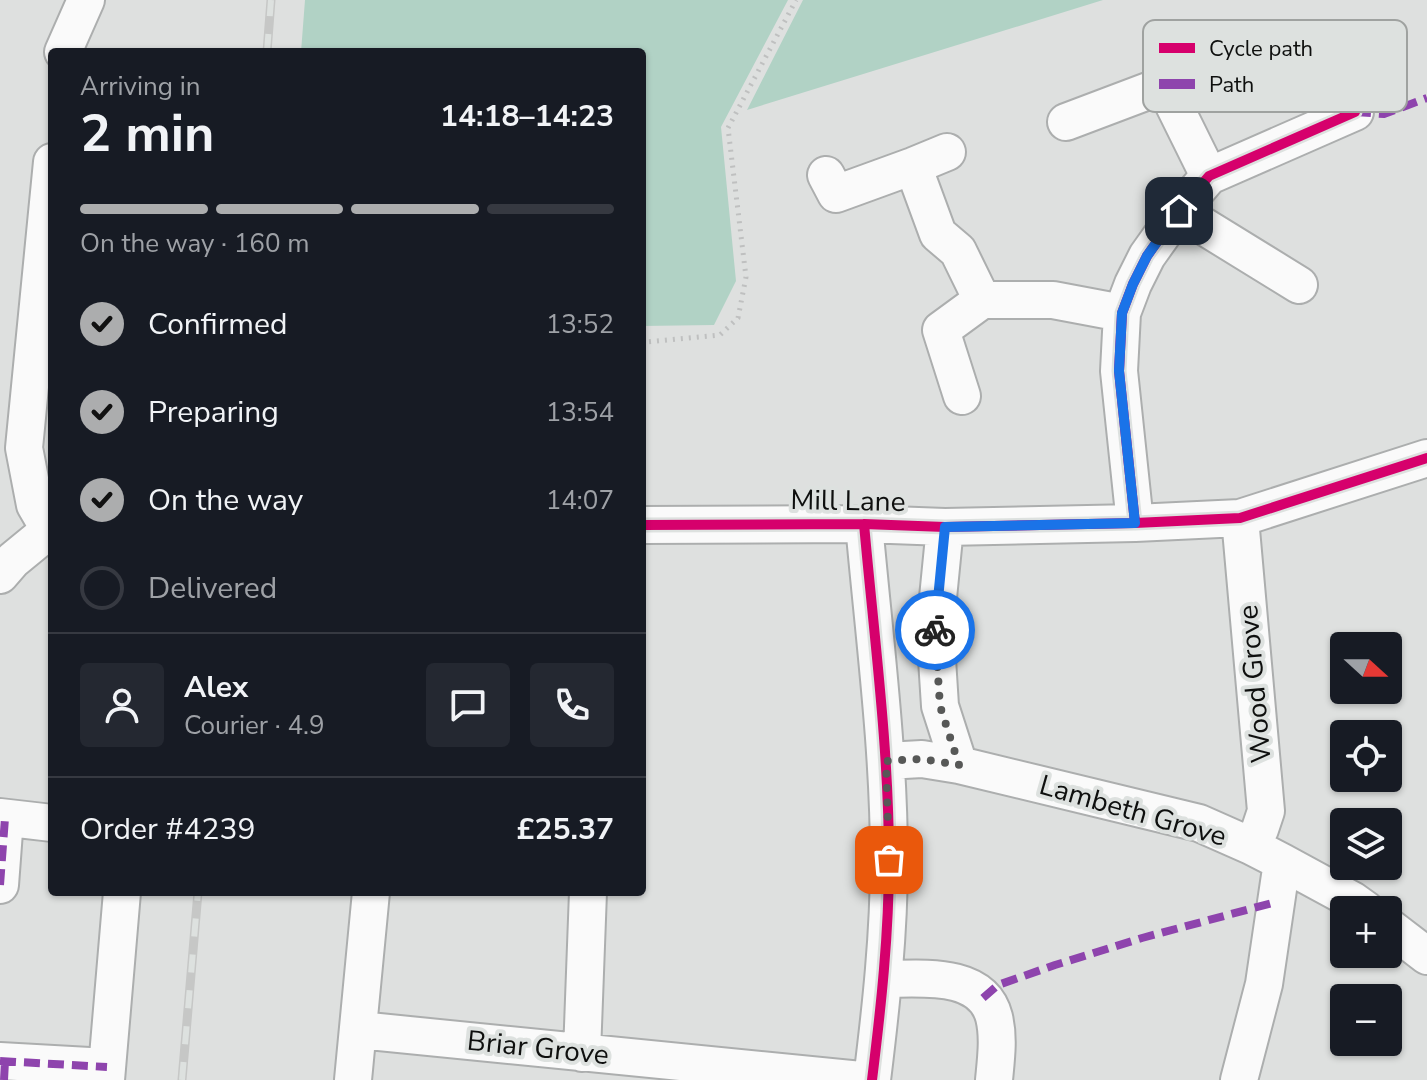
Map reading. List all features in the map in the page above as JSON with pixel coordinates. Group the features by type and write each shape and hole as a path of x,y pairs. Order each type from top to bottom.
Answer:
{"street":[{"path":"65,48 86,0"},
{"path":"1066,122 1143,93"},
{"path":"1177,112 1209,176"},
{"path":"1135,523 1119,371 1122,313 1147,256 1209,176 1355,112"},
{"path":"826,175 836,194 947,152"},
{"path":"913,166 938,234 958,251 982,300"},
{"path":"48,186 16,374 28,473 35,505 48,525"},
{"path":"1179,211 1299,285"},
{"path":"962,396 941,330 982,300 1053,300 1122,313"},
{"name":"Mill Lane","path":"646,525 864,524 945,527 1240,518 1427,458"},
{"path":"0,496 15,488 28,473"},
{"name":"Wood Grove","path":"1239,1080 1264,984 1266,854 1266,811 1240,518"},
{"path":"864,524 886,761 889,860 884,979 872,1080"},
{"path":"945,527 935,628 940,706 959,765"},
{"path":"4,560 48,529"},
{"name":"Lambeth Grove","path":"886,761 922,759 959,765 1199,823 1345,896"},
{"path":"0,885 2,817 48,823"},
{"path":"3,1067 106,1074 122,896"},
{"path":"353,1080 371,896"},
{"path":"582,1053 588,896"},
{"path":"1402,935 1425,949"},
{"path":"884,979 957,982 983,998 994,1015 997,1044 994,1080"},
{"name":"Briar Grove","path":"359,1030 861,1080"}],"path":[{"path":"646,342 720,335 738,318 746,277 728,128 796,0"}],"green space":[{"path":"305,0 788,0 721,127 736,281 714,325 646,326 646,48 301,48"},
{"path":"803,0 1103,0 747,110"}],"railway":[{"path":"267,48 271,0"},
{"path":"182,1080 198,896"}],"marked path":[{"path":"1407,105 1427,98"},
{"path":"1355,112 1389,112"},
{"path":"0,885 5,818"},
{"path":"983,998 998,985 1055,965 1276,902"},
{"path":"0,1061 107,1067"},
{"path":"4,1080 5,1061"}],"cycle path":[{"path":"1135,523 1119,371 1122,313 1147,256 1209,176 1355,112"},
{"path":"646,525 864,524 945,527 1240,518 1427,458"},
{"path":"864,524 884,734 889,860 884,970 872,1080"}],"way so far":[{"path":"889,860 886,761 922,759 959,765 940,706 935,630"}],"route":[{"path":"935,630 945,527 1135,523 1119,371 1122,313 1147,256 1179,211"}]}
